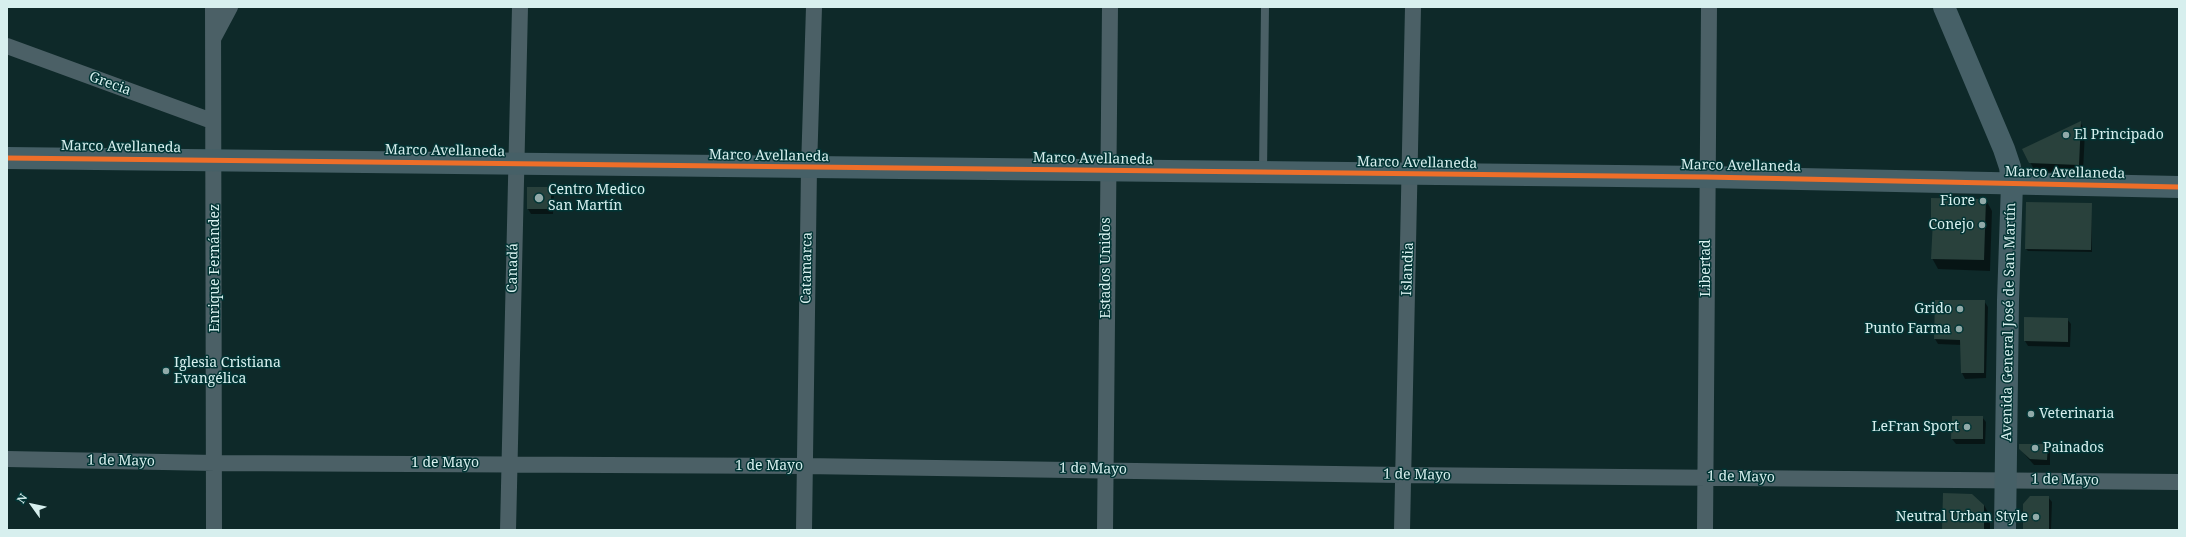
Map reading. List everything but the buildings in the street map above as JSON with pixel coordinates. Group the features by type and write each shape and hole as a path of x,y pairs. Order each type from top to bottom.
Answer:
{"street":[{"name":"Enrique Fernández","path":"213,7 212,121 214,160 214,530"},
{"path":"212,40 230,7"},
{"name":"Canadá","path":"508,530 508,464 520,7"},
{"name":"Catamarca","path":"804,530 809,168 814,7"},
{"name":"Estados Unidos","path":"1105,530 1107,171 1110,7"},
{"name":"Islandia","path":"1402,530 1401,475 1411,175 1413,7"},
{"name":"Libertad","path":"1705,530 1708,7"},
{"name":"Avenida General José de San Martín","path":"1944,7 2004,149 2010,167 2012,184 2008,300 2005,530"},
{"name":"Grecia","path":"7,46 212,121"},
{"name":"Marco Avellaneda","path":"7,158 1411,175 1706,177 2179,187"},
{"name":"1 de Mayo","path":"7,459 1105,469 1401,475 1705,476 2179,482"}],"lane":[{"path":"1263,173 1265,7"}],"cycle path":[{"path":"7,158 1706,177 2179,187"}],"place":[{"name":"El Principado","path":"2066,135"},
{"name":"Centro Medico San Martín","path":"539,198"},
{"name":"Fiore","path":"1983,201"},
{"name":"Conejo","path":"1982,225"},
{"name":"Grido","path":"1960,309"},
{"name":"Punto Farma","path":"1959,329"},
{"name":"Iglesia Cristiana Evangélica","path":"166,371"},
{"name":"Veterinaria","path":"2031,414"},
{"name":"LeFran Sport","path":"1967,427"},
{"name":"Painados","path":"2035,448"},
{"name":"Neutral Urban Style","path":"2036,517"}]}
